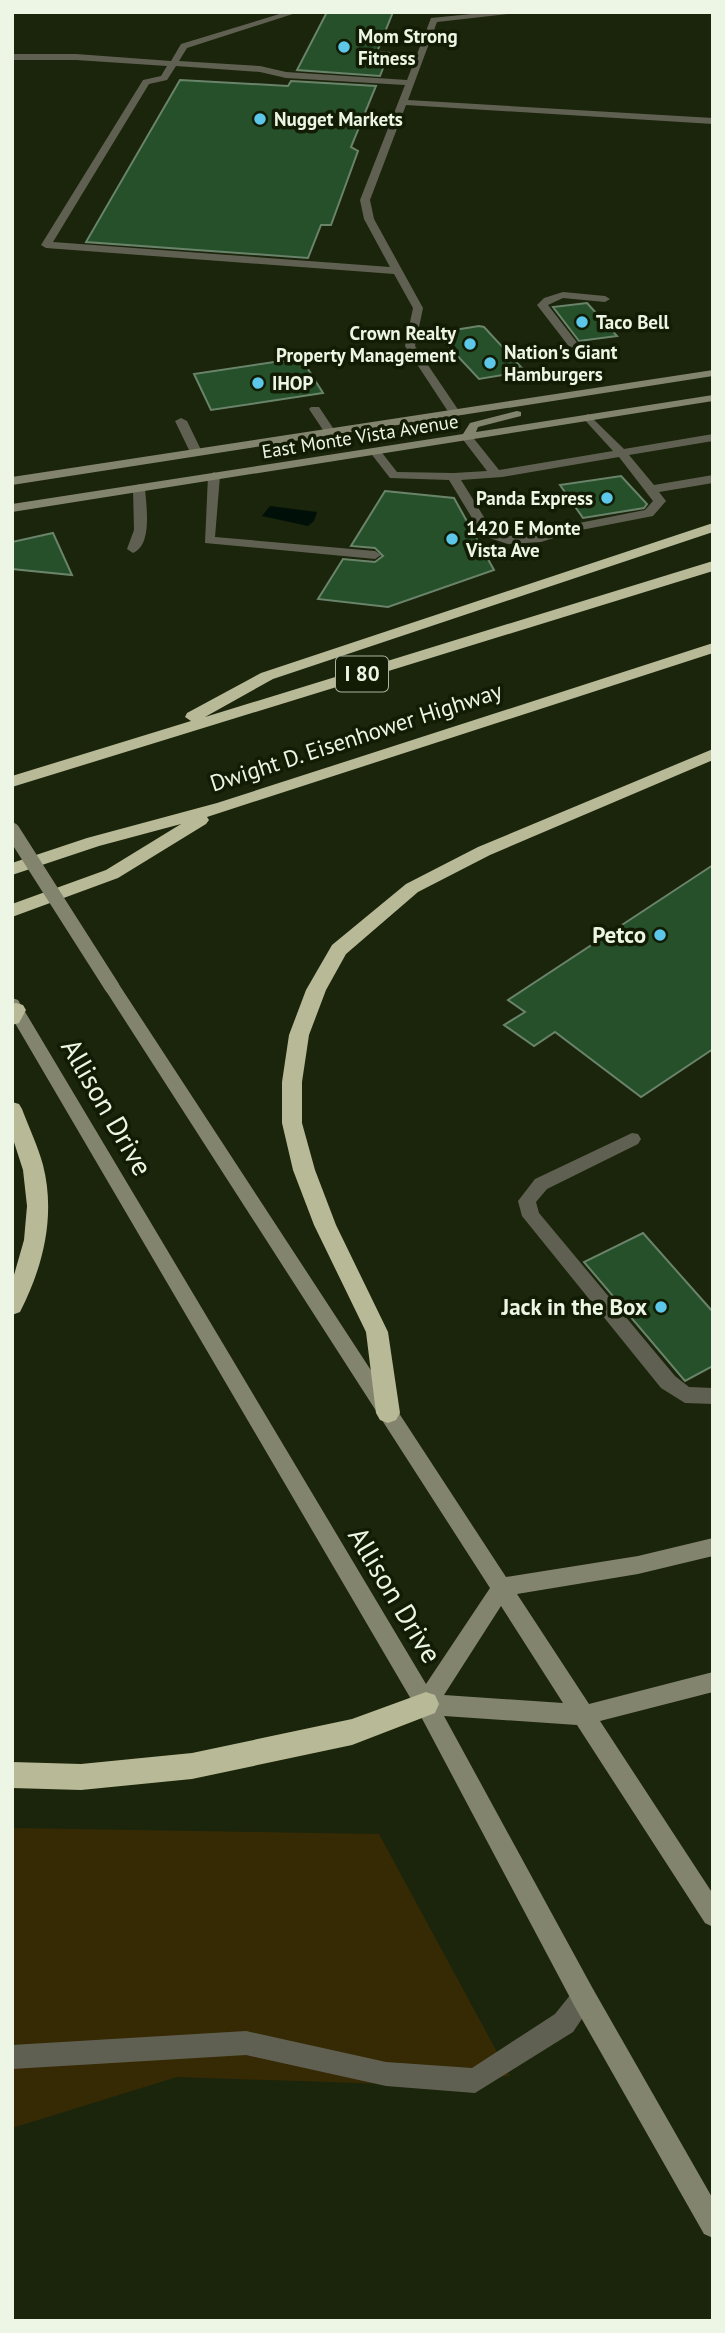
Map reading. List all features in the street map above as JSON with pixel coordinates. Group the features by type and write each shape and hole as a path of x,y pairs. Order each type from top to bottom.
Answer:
{"highway":[{"path":"157,738 267,676 713,527"},
{"name":"I 80","path":"12,782 713,566"},
{"name":"Dwight D. Eisenhower Highway","path":"12,869 93,842 223,807 713,648"},
{"path":"388,1413 377,1332 325,1225 304,1170 292,1123 292,1082 299,1035 316,990 339,950 412,888 484,851 713,754"},
{"path":"12,911 112,874 223,807"},
{"path":"12,1109 34,1170 38,1235 25,1282 12,1306"},
{"path":"12,1775 81,1777 192,1766 352,1732 426,1704"}],"main road":[{"name":"East Monte Vista Avenue","path":"12,481 713,373"},
{"path":"467,437 470,428 484,421 607,400 649,382"},
{"name":"East Monte Vista Avenue","path":"12,508 713,398"},
{"path":"302,462 343,445 441,428 454,418 453,411"},
{"path":"12,830 713,1915"},
{"name":"Allison Drive","path":"14,1010 426,1704 584,1998 713,2225"},
{"path":"713,1547 638,1565 502,1587 426,1704 584,1715 713,1682"}],"lane":[{"path":"295,12 184,46 164,78 146,82 46,245 398,271"},
{"path":"453,411 410,346 418,308 369,219 365,200 434,20 522,12"},
{"path":"12,57 174,64 410,83"},
{"path":"403,102 713,121"},
{"path":"578,351 542,305 547,299 565,296 605,299"},
{"path":"316,409 329,431"},
{"path":"456,482 486,533 508,540 541,538 574,528 649,513 660,501 621,452 588,417"},
{"path":"181,421 196,452"},
{"path":"467,437 495,473"},
{"path":"375,451 394,475 456,482 495,473 713,438"},
{"path":"214,476 209,540 374,555"},
{"path":"652,489 713,479"},
{"path":"133,549 140,530 139,488"},
{"path":"632,1139 541,1184 527,1201 531,1216 668,1382 685,1395 713,1396"},
{"path":"12,2057 246,2043 386,2074 475,2081 564,2023 584,1998"}],"shaded area":[{"path":"270,506 317,512 314,521 308,526 262,516"},
{"path":"12,1828 379,1834 510,2076 416,2085 177,2077 12,2128"}],"building":[{"path":"327,12 393,12 377,52 389,53 380,76 297,70"},
{"path":"180,80 288,86 291,81 376,86 351,147 358,151 331,225 321,225 308,258 86,242"},
{"name":"Taco Bell","path":"587,303 617,336 579,341 553,307"},
{"path":"484,327 521,367 517,367 521,372 479,379 436,333"},
{"name":"IHOP","path":"301,358 323,393 211,410 194,374"},
{"path":"621,476 647,504 644,508 583,518 560,485"},
{"name":"1420 E Monte Vista Ave","path":"385,491 454,498 494,570 388,607 318,599 343,559 375,562 383,556 375,548 351,546"},
{"path":"53,533 72,575 12,569 12,542"},
{"name":"Petco","path":"713,865 713,1049 641,1097 555,1032 534,1046 504,1025 525,1012 508,1000"},
{"name":"Jack in the Box","path":"643,1233 713,1312 713,1366 685,1381 584,1262"}],"place":[{"name":"Mom Strong Fitness","path":"344,47"},
{"name":"Nugget Markets","path":"260,119"},
{"name":"Taco Bell","path":"582,322"},
{"name":"Crown Realty Property Management","path":"470,344"},
{"name":"Nation's Giant Hamburgers","path":"490,363"},
{"name":"IHOP","path":"258,383"},
{"name":"Panda Express","path":"607,498"},
{"name":"1420 E Monte Vista Ave","path":"452,539"},
{"name":"Petco","path":"660,935"},
{"name":"Jack in the Box","path":"661,1307"}]}
